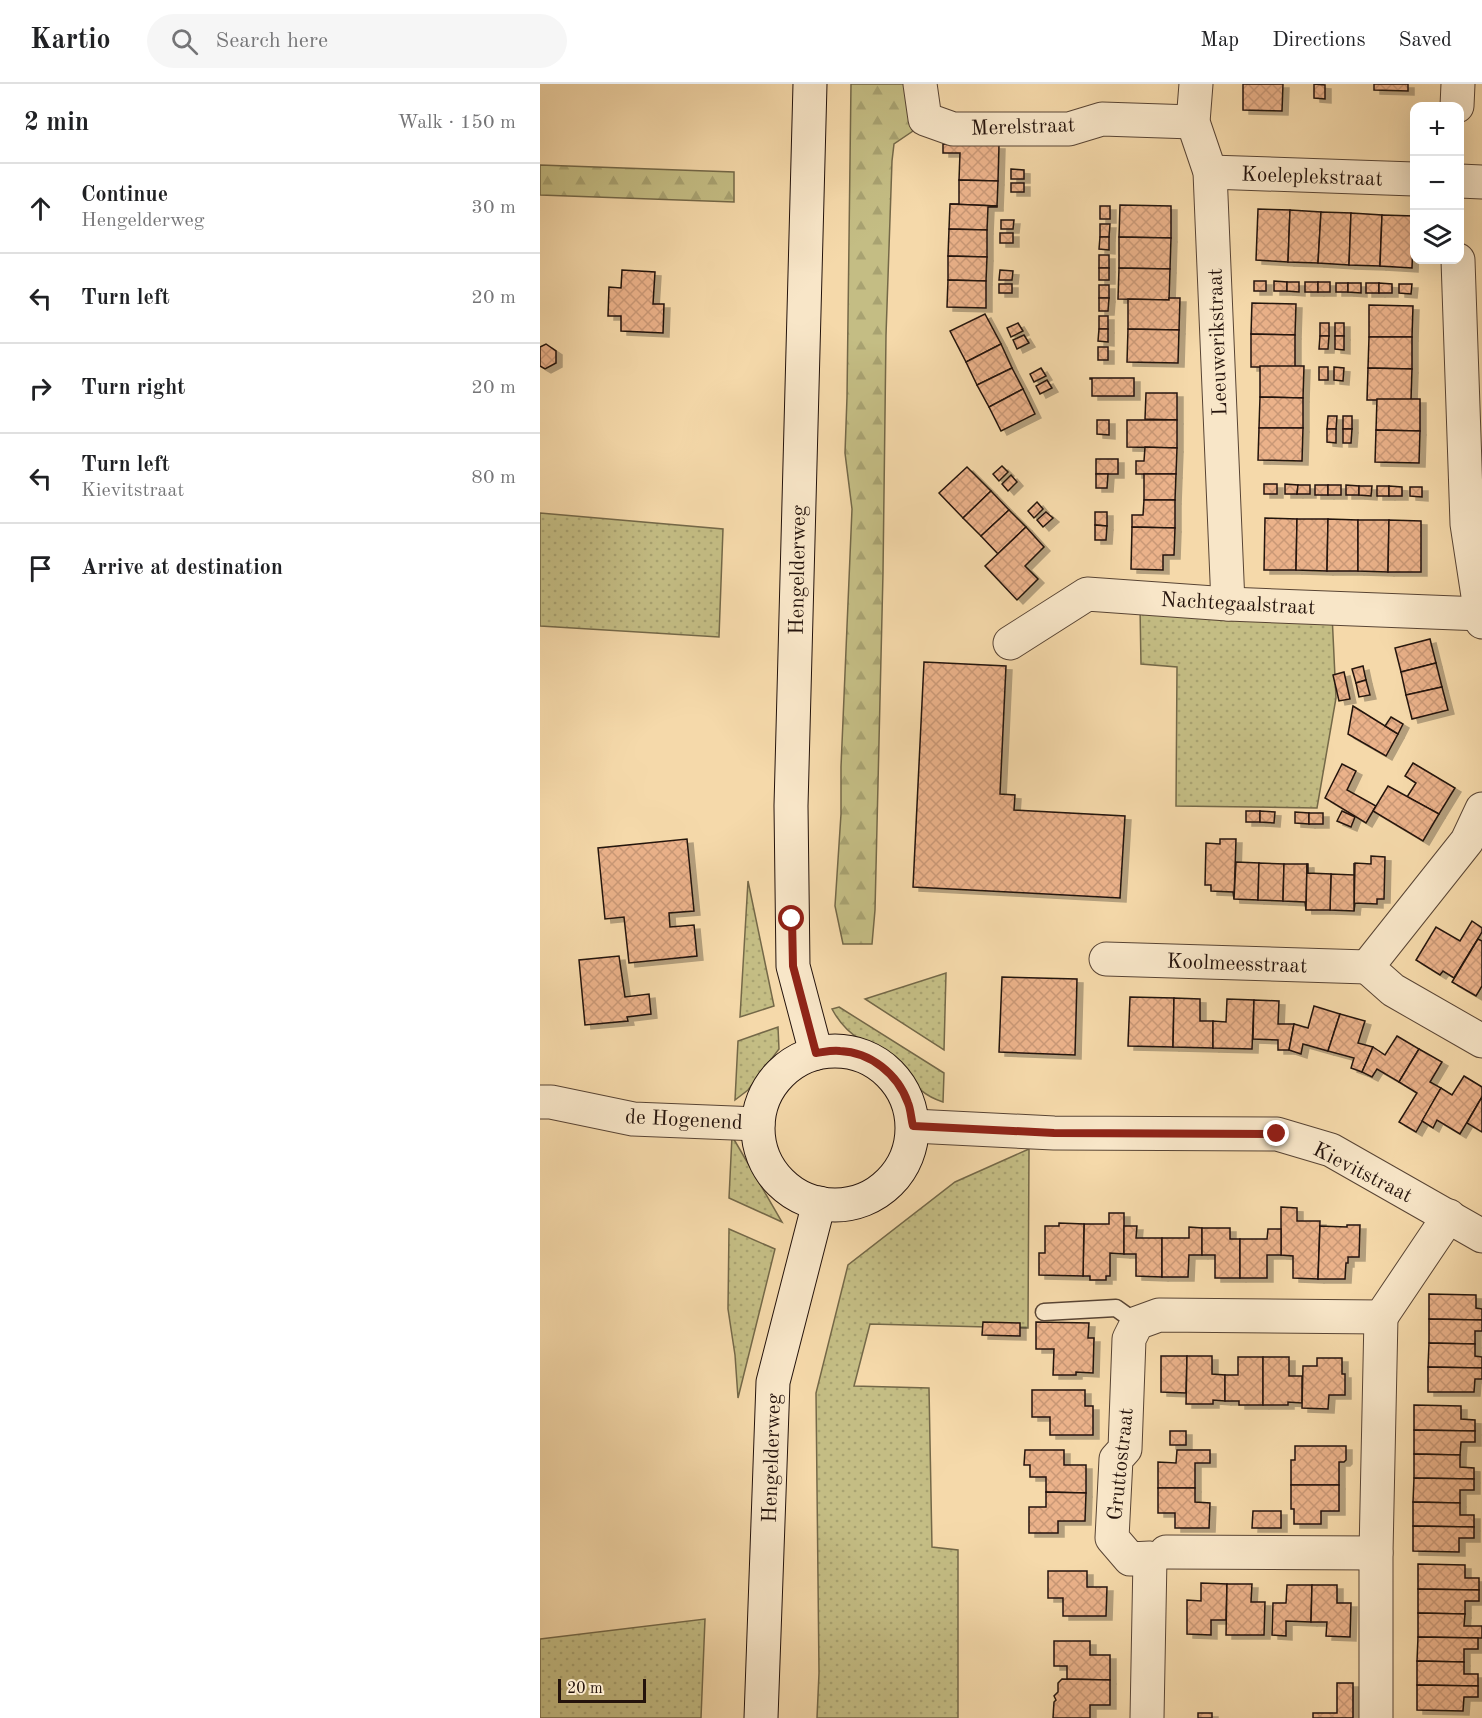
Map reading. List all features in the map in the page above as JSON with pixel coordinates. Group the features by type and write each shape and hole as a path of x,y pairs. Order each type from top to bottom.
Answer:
{"street":[{"name":"Hengelderweg","path":"810,84 791,806 793,966 816,1053"},
{"name":"Merelstraat","path":"920,84 925,119 953,129 1069,129 1102,119 1193,122"},
{"name":"Leeuwerikstraat","path":"1196,84 1193,122 1210,172 1228,604"},
{"path":"1457,102 1458,84"},
{"name":"Koeleplekstraat","path":"1210,172 1410,179"},
{"path":"1464,181 1482,182"},
{"path":"1458,264 1467,524 1481,617"},
{"name":"Nachtegaalstraat","path":"1010,643 1087,594 1481,617"},
{"path":"1482,809 1467,841 1367,967 1393,990 1482,1041"},
{"name":"Koolmeesstraat","path":"1106,959 1367,967"},
{"path":"839,1050 862,1055 882,1066 898,1083 909,1103 913,1126 910,1149 905,1160 900,1170 884,1188 864,1199 842,1204 819,1203 798,1196 781,1183 768,1166 760,1146 758,1124 761,1104 770,1087 782,1072 798,1060 816,1053 839,1050"},
{"name":"de Hogenend","path":"540,1102 551,1102 633,1119 758,1124"},
{"name":"Kievitstraat","path":"913,1126 1054,1133 1277,1134 1331,1150 1482,1236"},
{"name":"Hengelderweg","path":"762,1718 773,1382 819,1203"},
{"path":"1376,1718 1376,1553 1381,1317 1449,1216"},
{"path":"1137,1323 1159,1315 1381,1317"},
{"name":"Gruttostraat","path":"1137,1323 1129,1340 1125,1449 1116,1459 1112,1538 1130,1559 1150,1558 1146,1718"},
{"path":"1166,1552 1376,1553"}],"lane":[{"path":"1044,1312 1116,1308 1137,1323"}],"green space":[{"path":"851,84 908,84 916,129 894,144 892,161 886,335 875,910 872,944 843,944 835,906 841,814 852,509 845,453"},
{"path":"540,165 734,172 734,202 540,195"},
{"path":"540,513 723,529 719,637 540,626"},
{"path":"1140,607 1332,614 1336,698 1317,808 1176,806 1177,667 1141,664"},
{"path":"748,881 774,1006 740,1017"},
{"path":"946,973 944,1050 865,999"},
{"path":"839,1007 944,1073 943,1102 925,1094 890,1057 848,1031 832,1009"},
{"path":"778,1027 779,1049 748,1090 735,1100 738,1041"},
{"path":"732,1136 782,1222 729,1198"},
{"path":"1029,1149 1028,1328 870,1324 854,1386 929,1388 932,1547 958,1550 958,1718 817,1718 819,1673 816,1393 848,1265 955,1182"},
{"path":"729,1229 775,1249 738,1398 735,1355 728,1309"},
{"path":"705,1619 701,1718 540,1718 540,1639"}],"building":[{"path":"1243,84 1283,84 1282,111 1243,110"},
{"path":"1314,84 1325,85 1325,99 1314,98"},
{"path":"1374,84 1408,84 1408,91 1374,90"},
{"path":"943,144 999,145 998,181 959,180 960,153 943,153"},
{"path":"1011,169 1024,170 1024,179 1011,179"},
{"path":"959,180 998,181 997,206 950,204 959,204"},
{"path":"1011,183 1024,183 1024,192 1011,192"},
{"path":"950,204 997,207 988,207 987,230 949,229"},
{"path":"1120,205 1171,206 1171,238 1119,237"},
{"path":"1100,206 1110,206 1110,219 1100,219"},
{"path":"1258,209 1290,210 1288,262 1256,260"},
{"path":"1290,210 1321,212 1318,263 1288,262"},
{"path":"1321,212 1351,213 1349,265 1318,263"},
{"path":"1351,213 1382,215 1380,266 1349,265"},
{"path":"1382,215 1410,216 1410,264 1412,264 1412,268 1380,266"},
{"path":"1001,220 1014,220 1013,229 1001,229"},
{"path":"1100,224 1110,224 1109,237 1100,237"},
{"path":"949,229 987,230 987,257 948,256"},
{"path":"1000,233 1013,233 1013,243 1000,243"},
{"path":"1100,237 1109,237 1109,250 1099,249"},
{"path":"1119,237 1171,238 1170,269 1119,268"},
{"path":"1099,255 1109,255 1109,268 1099,268"},
{"path":"948,256 987,257 986,281 948,280"},
{"path":"1099,268 1109,268 1109,280 1099,280"},
{"path":"1119,268 1170,269 1169,300 1118,299"},
{"path":"622,270 655,272 653,304 664,304 663,333 621,331 621,316 608,316 609,287 621,288"},
{"path":"1000,270 1013,271 1012,280 999,280"},
{"path":"948,280 986,281 986,308 947,307"},
{"path":"1254,281 1266,281 1266,291 1254,291"},
{"path":"1274,281 1287,282 1287,291 1274,291"},
{"path":"1287,282 1299,282 1299,292 1287,291"},
{"path":"1305,282 1318,282 1318,292 1305,292"},
{"path":"1318,282 1330,282 1330,292 1318,292"},
{"path":"1336,283 1348,283 1348,292 1336,292"},
{"path":"1348,283 1361,283 1361,293 1348,292"},
{"path":"1366,283 1379,283 1379,293 1366,293"},
{"path":"1379,283 1392,284 1392,293 1379,293"},
{"path":"999,284 1012,284 1012,293 999,293"},
{"path":"1399,284 1412,284 1411,294 1399,293"},
{"path":"1099,285 1109,285 1109,298 1099,298"},
{"path":"1099,298 1109,298 1108,311 1099,311"},
{"path":"1169,298 1180,298 1179,330 1128,329 1128,299 1169,300"},
{"path":"1252,303 1296,304 1295,335 1251,334"},
{"path":"1369,305 1413,306 1412,337 1369,337"},
{"path":"985,314 1001,344 966,362 950,331"},
{"path":"1099,316 1108,316 1108,329 1099,329"},
{"path":"1018,323 1023,331 1011,337 1007,328"},
{"path":"1320,323 1329,323 1329,336 1320,336"},
{"path":"1335,323 1344,323 1344,336 1335,336"},
{"path":"1099,329 1108,329 1108,342 1098,341"},
{"path":"1128,329 1179,330 1178,363 1127,362"},
{"path":"1251,334 1295,335 1295,367 1251,367"},
{"path":"1024,335 1029,343 1017,349 1013,340"},
{"path":"1320,336 1329,336 1328,349 1319,349"},
{"path":"1335,336 1344,336 1344,350 1335,349"},
{"path":"1369,337 1412,337 1412,369 1368,368"},
{"path":"546,344 556,351 556,363 545,369 540,366 540,347"},
{"path":"1001,344 1012,368 977,385 966,362"},
{"path":"1098,347 1108,347 1108,360 1098,360"},
{"path":"1260,366 1304,366 1303,398 1260,397"},
{"path":"1319,367 1328,367 1328,380 1319,380"},
{"path":"1334,367 1344,368 1343,381 1334,380"},
{"path":"1012,368 1023,389 989,407 977,385"},
{"path":"1041,368 1046,376 1034,382 1030,374"},
{"path":"1368,368 1412,369 1411,400 1367,400"},
{"path":"1090,378 1134,378 1134,396 1092,396 1092,379"},
{"path":"1047,380 1052,388 1040,394 1036,386"},
{"path":"1023,389 1035,414 1001,431 989,407"},
{"path":"1146,393 1177,393 1177,420 1145,419"},
{"path":"1260,397 1303,398 1303,428 1259,428"},
{"path":"1377,399 1420,399 1420,431 1376,430"},
{"path":"1328,416 1337,416 1336,429 1327,429"},
{"path":"1343,416 1352,416 1352,429 1343,429"},
{"path":"1097,420 1109,420 1109,435 1097,434"},
{"path":"1127,420 1177,420 1177,448 1127,447"},
{"path":"1259,428 1303,428 1302,461 1258,460"},
{"path":"1327,429 1336,429 1336,443 1327,442"},
{"path":"1343,429 1352,429 1351,443 1343,443"},
{"path":"1376,430 1420,431 1419,463 1375,462"},
{"path":"1145,447 1177,448 1176,474 1136,474 1136,461 1144,461"},
{"path":"1096,459 1118,459 1118,474 1096,474"},
{"path":"1002,466 1008,472 999,481 993,474"},
{"path":"967,467 991,491 963,518 939,493"},
{"path":"1096,474 1108,474 1107,488 1096,488"},
{"path":"1144,474 1176,474 1175,500 1144,500"},
{"path":"1011,475 1017,482 1008,491 1002,484"},
{"path":"1264,484 1277,484 1277,494 1264,494"},
{"path":"1285,484 1298,485 1297,494 1285,494"},
{"path":"1298,485 1310,485 1310,494 1297,494"},
{"path":"1315,485 1328,485 1328,495 1315,495"},
{"path":"1328,485 1341,485 1341,495 1328,495"},
{"path":"1346,485 1359,486 1359,495 1346,495"},
{"path":"1359,486 1372,486 1371,496 1359,495"},
{"path":"1377,486 1389,486 1389,496 1377,496"},
{"path":"1389,486 1402,487 1402,496 1389,496"},
{"path":"1410,487 1422,487 1422,497 1410,496"},
{"path":"991,491 1009,510 981,536 963,518"},
{"path":"1144,500 1175,500 1175,528 1132,527 1132,515 1143,515"},
{"path":"1037,502 1043,509 1034,518 1028,511"},
{"path":"1009,510 1026,527 998,554 981,536"},
{"path":"1046,512 1053,518 1043,527 1037,520"},
{"path":"1095,512 1107,512 1107,526 1095,525"},
{"path":"1265,518 1297,519 1296,570 1264,570"},
{"path":"1297,519 1328,519 1327,571 1296,570"},
{"path":"1328,519 1358,520 1358,571 1327,571"},
{"path":"1358,520 1389,520 1388,572 1358,571"},
{"path":"1389,520 1421,521 1421,572 1388,572"},
{"path":"1095,525 1107,526 1106,540 1095,540"},
{"path":"1026,527 1044,547 1025,566 1038,579 1017,600 985,566"},
{"path":"1132,527 1175,528 1174,555 1163,555 1163,570 1131,569"},
{"path":"1430,639 1436,663 1401,672 1395,648"},
{"path":"924,662 1006,666 1000,794 1015,795 1014,810 1125,816 1120,898 913,887"},
{"path":"1436,663 1442,687 1406,695 1401,672"},
{"path":"1363,666 1366,680 1356,683 1352,669"},
{"path":"1344,672 1350,699 1339,701 1333,675"},
{"path":"1366,680 1370,695 1359,697 1356,683"},
{"path":"1442,687 1448,710 1412,719 1406,695"},
{"path":"1353,706 1398,734 1386,756 1348,734"},
{"path":"1391,717 1403,724 1398,734 1385,726"},
{"path":"1413,763 1455,788 1439,814 1407,797 1416,783 1405,776"},
{"path":"1342,764 1356,771 1347,790 1376,806 1366,823 1325,798"},
{"path":"1388,786 1439,814 1423,841 1373,811"},
{"path":"1246,811 1260,811 1260,822 1246,822"},
{"path":"1260,811 1275,812 1274,823 1260,822"},
{"path":"1342,811 1355,817 1351,827 1337,821"},
{"path":"1295,812 1309,813 1309,824 1295,823"},
{"path":"1309,813 1323,813 1323,824 1309,824"},
{"path":"687,839 694,911 669,913 670,927 694,925 697,956 629,963 624,917 605,919 598,848"},
{"path":"1220,839 1236,839 1234,899 1233,892 1211,891 1211,885 1205,885 1206,843 1220,844"},
{"path":"1371,856 1385,857 1384,899 1377,899 1377,904 1355,903 1354,911 1355,863 1371,864"},
{"path":"1236,862 1259,863 1258,900 1234,899"},
{"path":"1259,863 1284,864 1283,901 1258,900"},
{"path":"1284,864 1307,864 1306,910 1305,902 1283,901"},
{"path":"1307,864 1308,873 1331,874 1330,910 1306,910"},
{"path":"1331,874 1354,875 1354,911 1330,910"},
{"path":"1472,921 1482,928 1482,932 1454,978 1443,971 1440,975 1416,960 1436,927 1460,941"},
{"path":"1478,939 1482,941 1482,986 1476,996 1452,982"},
{"path":"619,956 625,997 649,994 651,1014 627,1017 628,1021 585,1025 579,960"},
{"path":"1002,977 1077,979 1075,1055 999,1052"},
{"path":"1130,997 1174,998 1173,1047 1128,1046"},
{"path":"1174,998 1200,999 1200,1021 1213,1021 1213,1048 1173,1047"},
{"path":"1227,999 1254,1000 1252,1049 1213,1048 1213,1021 1226,1022"},
{"path":"1254,1000 1279,1001 1278,1024 1294,1024 1289,1050 1278,1050 1278,1040 1253,1039"},
{"path":"1314,1006 1340,1014 1328,1051 1303,1044 1301,1054 1289,1050 1294,1024 1308,1028"},
{"path":"1340,1014 1365,1021 1358,1043 1373,1047 1362,1072 1351,1068 1354,1058 1328,1051"},
{"path":"1397,1036 1419,1049 1399,1082 1377,1069 1372,1077 1362,1072 1373,1047 1385,1055"},
{"path":"1419,1049 1442,1062 1430,1082 1441,1088 1416,1132 1399,1122 1417,1093 1399,1082"},
{"path":"1464,1076 1482,1087 1482,1097 1460,1134 1437,1120 1433,1128 1422,1121 1441,1088 1452,1095"},
{"path":"1482,1097 1482,1132 1467,1123"},
{"path":"1281,1207 1297,1208 1297,1221 1320,1221 1318,1279 1293,1278 1293,1256 1281,1255"},
{"path":"1109,1213 1124,1213 1124,1254 1110,1253 1110,1276 1106,1276 1106,1280 1090,1280 1090,1276 1083,1276 1084,1224 1109,1224"},
{"path":"1059,1223 1084,1224 1083,1276 1039,1275 1039,1253 1045,1253 1045,1226 1059,1226"},
{"path":"1347,1225 1360,1225 1359,1257 1348,1257 1345,1279 1318,1279 1320,1226 1347,1227"},
{"path":"1124,1226 1137,1226 1136,1238 1162,1238 1162,1277 1136,1276 1136,1254 1124,1254"},
{"path":"1189,1227 1202,1228 1202,1255 1189,1255 1188,1277 1162,1277 1162,1238 1189,1238"},
{"path":"1202,1228 1230,1228 1230,1239 1240,1239 1240,1278 1215,1278 1215,1255 1202,1255"},
{"path":"1268,1229 1281,1229 1281,1255 1267,1255 1267,1278 1240,1278 1240,1239 1267,1239"},
{"path":"1429,1294 1476,1295 1476,1308 1482,1309 1482,1320 1429,1319"},
{"path":"1429,1319 1482,1320 1482,1331 1475,1331 1475,1344 1429,1343"},
{"path":"983,1322 1020,1323 1020,1336 982,1335"},
{"path":"1036,1322 1089,1323 1088,1338 1094,1338 1093,1373 1076,1372 1076,1375 1053,1375 1054,1349 1036,1349"},
{"path":"1429,1343 1475,1344 1475,1356 1482,1357 1482,1368 1428,1367"},
{"path":"1161,1356 1187,1356 1186,1393 1161,1392"},
{"path":"1187,1356 1212,1356 1212,1374 1225,1375 1225,1401 1213,1400 1213,1404 1186,1404"},
{"path":"1238,1357 1263,1357 1263,1405 1239,1405 1239,1401 1225,1401 1225,1375 1238,1375"},
{"path":"1263,1357 1289,1357 1289,1376 1302,1376 1302,1403 1263,1405"},
{"path":"1317,1358 1342,1358 1345,1395 1329,1395 1328,1409 1302,1408 1303,1366 1317,1366"},
{"path":"1428,1367 1482,1368 1482,1379 1475,1379 1474,1392 1428,1392"},
{"path":"1032,1390 1085,1390 1085,1406 1093,1406 1093,1435 1050,1435 1050,1417 1032,1417"},
{"path":"1414,1405 1461,1406 1461,1419 1475,1420 1475,1431 1414,1430"},
{"path":"1414,1430 1475,1431 1475,1442 1461,1442 1460,1455 1414,1454"},
{"path":"1170,1431 1186,1431 1186,1445 1170,1445"},
{"path":"1295,1446 1346,1446 1346,1460 1339,1462 1339,1485 1291,1485 1291,1460 1295,1460"},
{"path":"1025,1450 1064,1450 1064,1465 1086,1465 1086,1493 1046,1492 1046,1477 1030,1477 1030,1465 1024,1465"},
{"path":"1177,1450 1210,1450 1210,1463 1195,1463 1195,1488 1158,1488 1158,1462 1176,1463"},
{"path":"1414,1454 1460,1455 1460,1467 1474,1468 1474,1479 1414,1478"},
{"path":"1414,1478 1474,1479 1474,1490 1460,1490 1460,1503 1413,1502"},
{"path":"1291,1485 1339,1485 1339,1511 1321,1511 1321,1524 1294,1524 1294,1509 1291,1509"},
{"path":"1158,1488 1195,1488 1195,1502 1210,1503 1209,1528 1175,1528 1175,1513 1158,1513"},
{"path":"1046,1492 1086,1493 1085,1521 1058,1521 1058,1533 1029,1533 1029,1507 1046,1507"},
{"path":"1413,1502 1460,1503 1460,1515 1474,1515 1474,1527 1413,1526"},
{"path":"1253,1511 1281,1511 1281,1528 1252,1528"},
{"path":"1413,1526 1474,1527 1474,1538 1459,1538 1459,1552 1413,1551"},
{"path":"1418,1564 1465,1565 1465,1578 1479,1578 1479,1590 1418,1589"},
{"path":"1048,1571 1087,1571 1087,1587 1107,1587 1106,1616 1063,1616 1063,1598 1048,1598"},
{"path":"1201,1583 1227,1584 1226,1620 1211,1620 1211,1635 1187,1634 1187,1600 1201,1601"},
{"path":"1227,1584 1252,1584 1251,1602 1265,1602 1264,1635 1226,1635"},
{"path":"1287,1585 1312,1585 1311,1622 1286,1621 1286,1636 1272,1635 1273,1603 1286,1603"},
{"path":"1312,1585 1337,1585 1337,1603 1351,1603 1350,1637 1326,1636 1327,1622 1311,1622"},
{"path":"1418,1589 1479,1590 1479,1601 1465,1601 1465,1614 1418,1613"},
{"path":"1418,1613 1465,1614 1464,1626 1482,1626 1482,1638 1418,1637"},
{"path":"1418,1637 1478,1638 1478,1649 1464,1649 1464,1662 1417,1661"},
{"path":"1054,1641 1090,1641 1090,1655 1110,1655 1110,1680 1067,1679 1067,1666 1054,1666"},
{"path":"1417,1661 1464,1662 1464,1674 1478,1674 1478,1686 1417,1685"},
{"path":"1062,1679 1110,1680 1110,1705 1090,1705 1090,1718 1053,1718 1056,1700 1054,1696 1058,1692 1058,1683"},
{"path":"1337,1683 1353,1683 1353,1718 1313,1718 1313,1713 1337,1713"},
{"path":"1417,1685 1478,1686 1478,1697 1464,1697 1463,1711 1417,1710"},
{"path":"1198,1713 1212,1713 1212,1718 1198,1718"}],"route":[{"path":"792,919 793,966 816,1053 839,1050 862,1055 882,1066 898,1083 909,1103 913,1126 1054,1133 1277,1134"}]}
